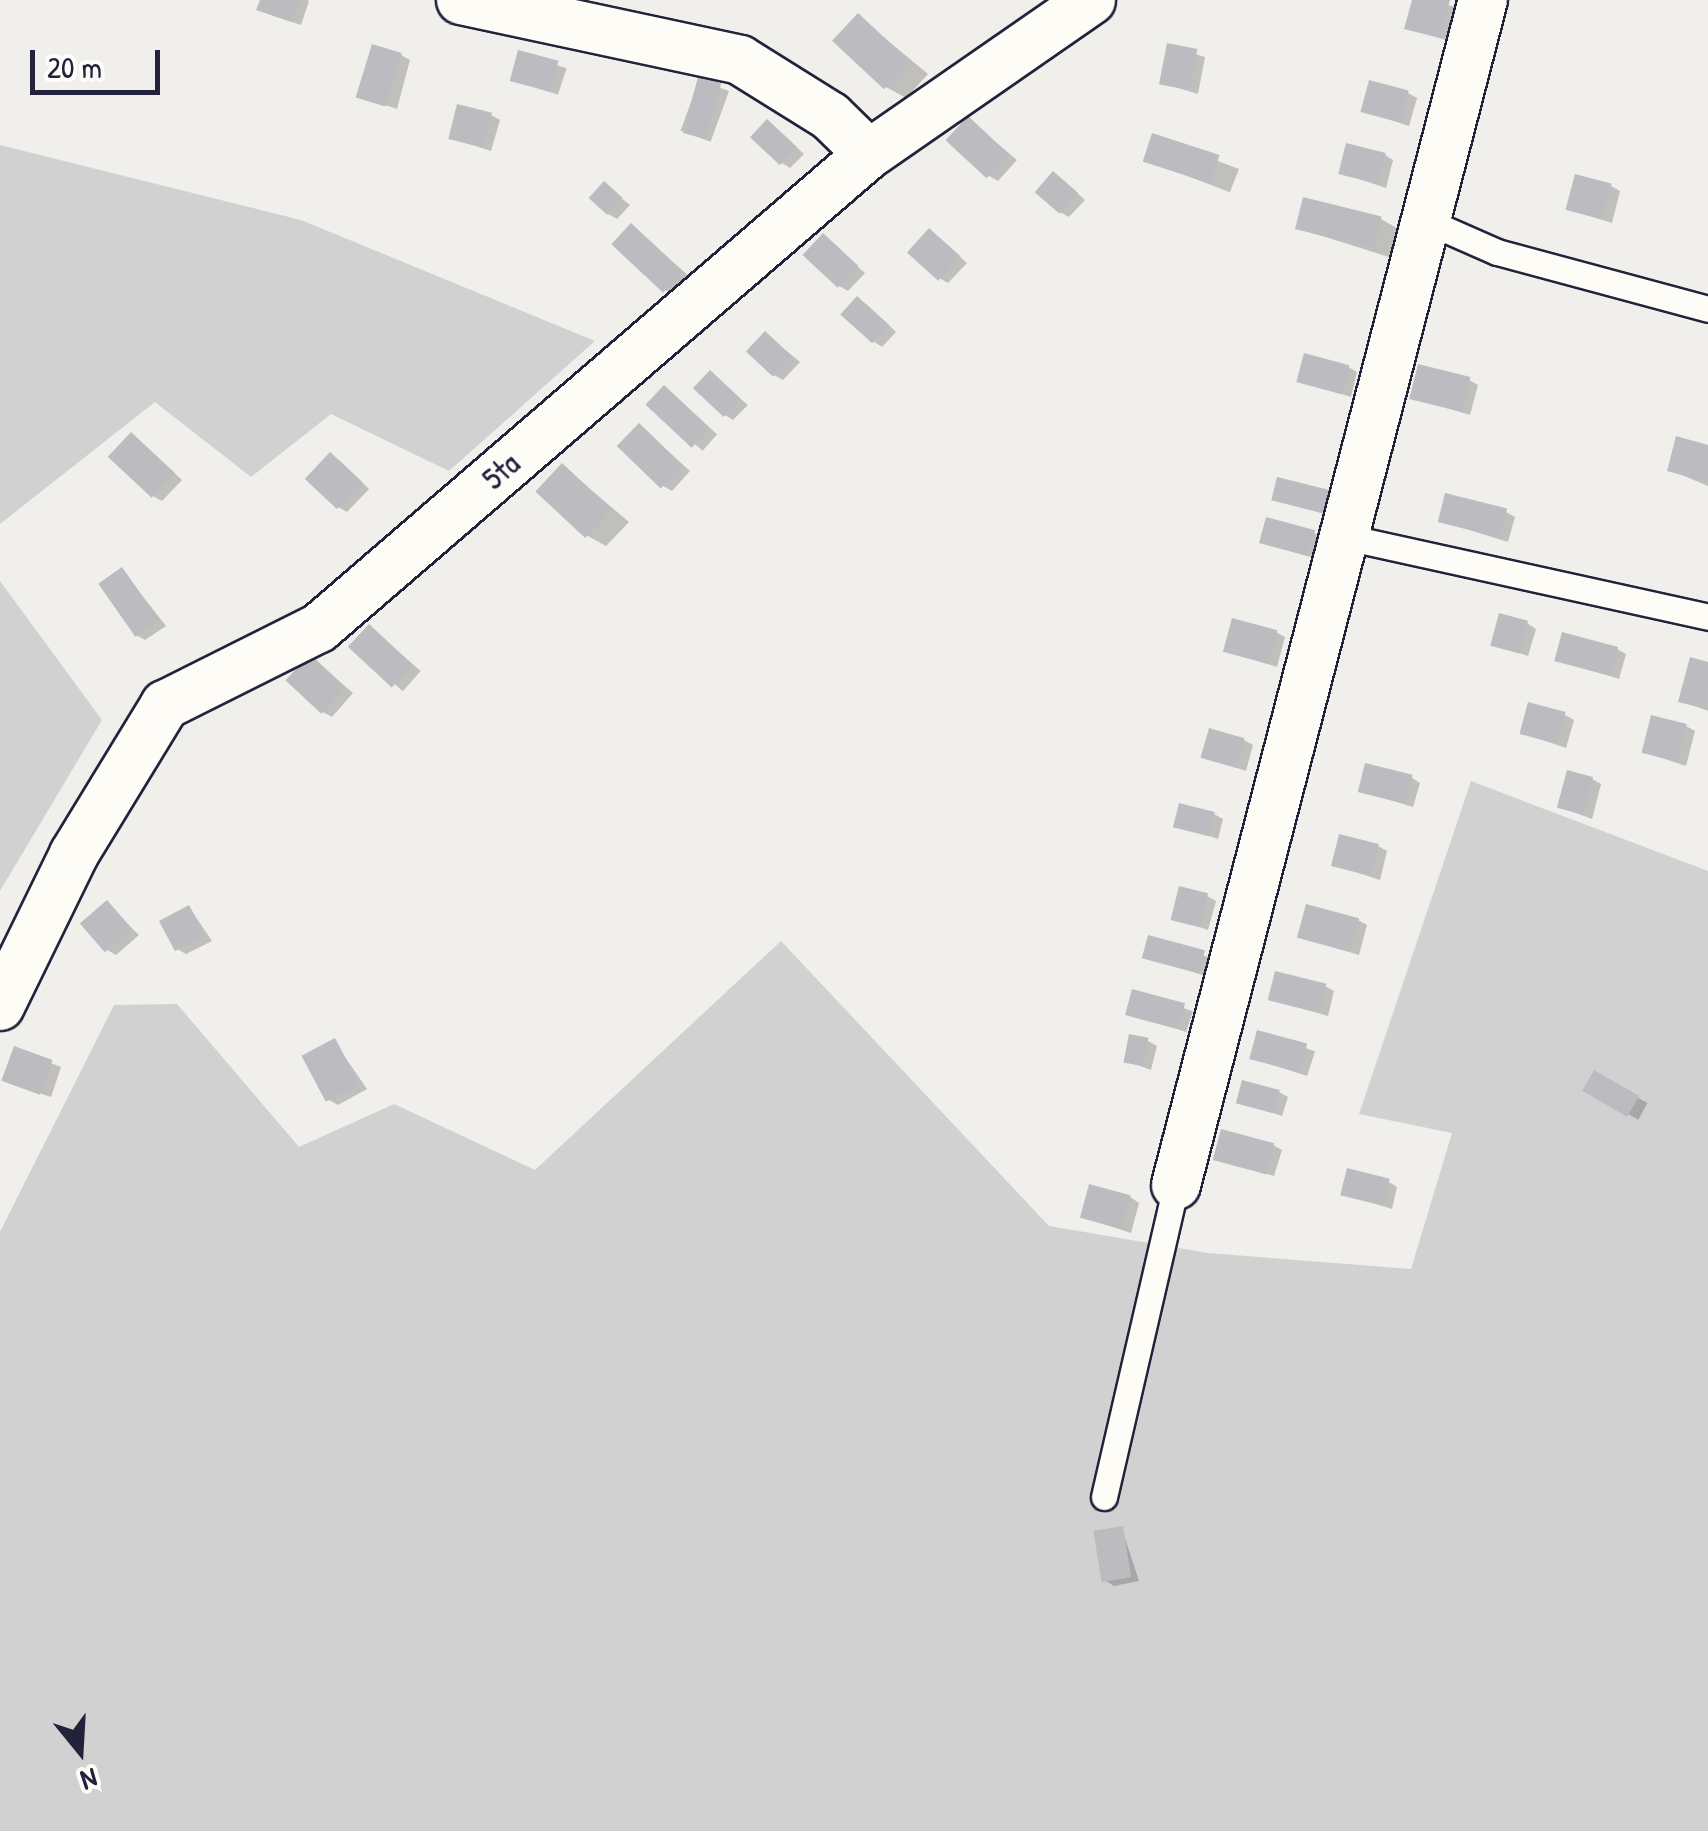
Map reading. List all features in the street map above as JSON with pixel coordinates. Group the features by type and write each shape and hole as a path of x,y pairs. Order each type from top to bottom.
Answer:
{"street":[{"path":"462,0 740,60 830,116 869,154"},
{"name":"5ta","path":"0,1006 74,854 165,705 319,628 869,154 1090,0"},
{"path":"1176,1185 1350,538 1431,223 1483,0"}],"lane":[{"path":"1431,223 1497,252 1708,309"},
{"path":"1350,538 1708,617"},
{"path":"1104,1497 1176,1185"}],"shaded area":[{"path":"0,145 301,220 595,341 449,471 331,414 251,477 155,402 0,524"},
{"path":"0,581 102,720 0,891"},
{"path":"1471,781 1708,871 1708,1831 0,1831 0,1232 114,1005 177,1004 299,1147 394,1104 535,1170 781,941 1049,1226 1208,1253 1411,1269 1452,1133 1359,1114"}],"building":[{"path":"260,0 299,0 292,22 256,10"},
{"path":"1412,0 1450,0 1440,38 1404,29"},
{"path":"858,13 910,61 884,89 832,41"},
{"path":"1167,43 1197,49 1189,90 1159,84"},
{"path":"372,44 402,53 385,107 356,98"},
{"path":"518,50 559,61 550,92 510,81"},
{"path":"698,77 721,83 706,139 683,133"},
{"path":"1369,80 1409,91 1400,122 1360,112"},
{"path":"457,104 492,113 483,148 448,139"},
{"path":"968,116 1009,154 986,178 945,140"},
{"path":"767,119 797,147 780,165 750,137"},
{"path":"1152,133 1220,155 1210,183 1143,162"},
{"path":"1346,143 1386,153 1378,184 1338,174"},
{"path":"1053,171 1078,193 1060,214 1035,192"},
{"path":"1575,174 1612,184 1602,220 1565,210"},
{"path":"604,181 623,198 607,215 589,198"},
{"path":"1303,197 1382,217 1374,249 1295,229"},
{"path":"631,223 683,271 663,293 611,244"},
{"path":"929,228 960,256 938,281 907,253"},
{"path":"823,233 858,266 838,288 803,255"},
{"path":"857,296 889,325 872,343 840,315"},
{"path":"765,331 792,356 773,377 746,351"},
{"path":"1304,353 1349,365 1342,394 1296,382"},
{"path":"1418,364 1470,377 1462,412 1409,399"},
{"path":"710,370 741,399 724,417 693,388"},
{"path":"664,385 710,428 692,448 646,405"},
{"path":"639,423 683,465 661,488 617,446"},
{"path":"131,432 175,473 152,498 108,457"},
{"path":"1676,436 1708,445 1708,482 1667,471"},
{"path":"330,452 362,482 337,509 305,479"},
{"path":"562,463 612,509 585,538 535,492"},
{"path":"1277,477 1329,490 1324,513 1271,500"},
{"path":"1445,493 1507,508 1500,538 1438,522"},
{"path":"1266,517 1315,530 1308,556 1259,543"},
{"path":"122,567 159,620 136,637 98,584"},
{"path":"1499,613 1528,621 1519,654 1490,646"},
{"path":"1232,618 1277,630 1268,664 1223,652"},
{"path":"369,624 413,665 392,688 348,647"},
{"path":"1562,632 1618,647 1610,676 1554,661"},
{"path":"310,654 346,687 321,714 285,680"},
{"path":"1690,657 1708,662 1707,709 1678,702"},
{"path":"1528,702 1566,712 1557,744 1519,734"},
{"path":"1651,715 1687,724 1677,762 1642,753"},
{"path":"1209,728 1245,738 1236,768 1200,758"},
{"path":"1365,763 1413,775 1405,804 1358,792"},
{"path":"1567,770 1593,777 1583,815 1557,808"},
{"path":"1179,803 1215,812 1209,836 1173,827"},
{"path":"1339,834 1379,844 1371,876 1331,866"},
{"path":"1179,886 1208,893 1200,927 1171,920"},
{"path":"107,900 132,929 105,952 80,924"},
{"path":"1306,904 1359,918 1350,952 1297,938"},
{"path":"189,905 205,935 175,951 159,921"},
{"path":"1148,935 1205,950 1199,973 1142,958"},
{"path":"1275,971 1326,984 1319,1013 1268,1000"},
{"path":"1132,989 1185,1003 1178,1029 1125,1015"},
{"path":"1257,1030 1307,1043 1299,1072 1249,1059"},
{"path":"1129,1034 1149,1038 1143,1066 1123,1062"},
{"path":"335,1038 359,1084 326,1102 301,1056"},
{"path":"14,1046 53,1060 40,1095 1,1081"},
{"path":"1594,1070 1639,1096 1627,1117 1582,1091"},
{"path":"1242,1080 1280,1090 1273,1113 1236,1103"},
{"path":"1221,1129 1274,1143 1266,1174 1213,1160"},
{"path":"1347,1168 1390,1179 1383,1206 1340,1195"},
{"path":"1089,1184 1131,1195 1121,1229 1080,1218"},
{"path":"1123,1526 1131,1577 1102,1582 1093,1531"}]}
